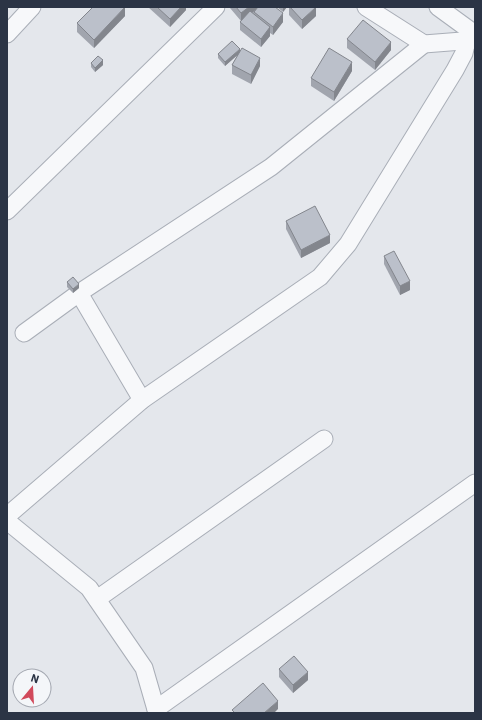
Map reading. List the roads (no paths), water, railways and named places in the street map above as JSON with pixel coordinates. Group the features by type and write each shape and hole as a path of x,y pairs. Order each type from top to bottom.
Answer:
{"street":[{"path":"9,28 32,7"},
{"path":"7,211 216,7"},
{"path":"366,7 424,44"},
{"path":"438,7 472,38"},
{"path":"24,333 79,293 271,167 424,44 472,38"},
{"path":"7,516 142,400 320,277 348,244 455,70 472,38"},
{"path":"79,293 142,400"},
{"path":"97,599 324,439"},
{"path":"7,521 89,588 144,668 156,711 475,483"}]}
